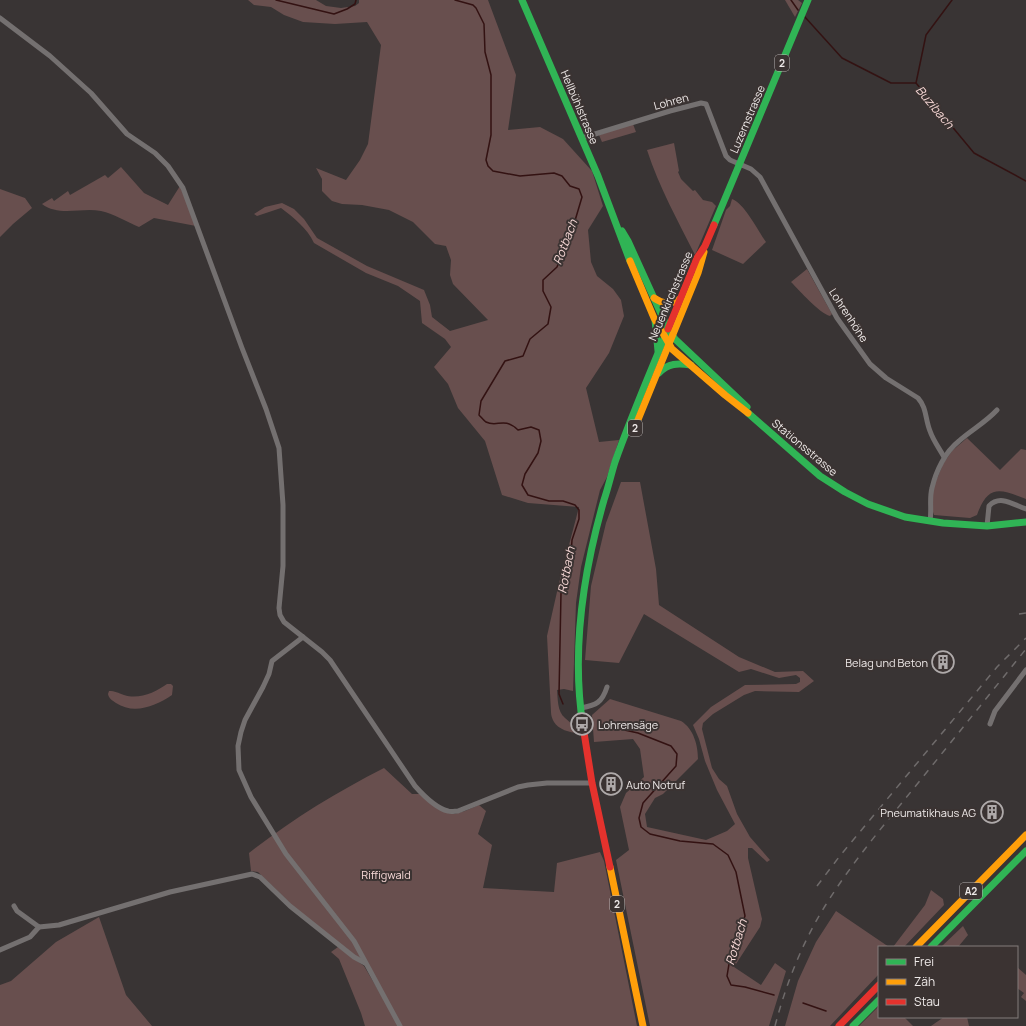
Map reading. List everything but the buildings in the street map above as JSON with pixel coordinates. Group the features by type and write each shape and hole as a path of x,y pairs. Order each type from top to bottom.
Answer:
{"main road":[{"name":"Hellbühlstrasse","path":"522,0 582,138 617,224 624,246 655,320 669,337 669,345"},
{"name":"Luzernstrasse","path":"705,246 808,0"},
{"name":"Hellbühlstrasse","path":"617,224 628,241 668,329"},
{"name":"Neuenkirchstrasse","path":"669,337 668,329 697,258 705,246"},
{"name":"Neuenkirchstrasse","path":"643,1026 585,744 581,708 579,648 584,592 594,535 615,463 658,354 669,337 700,267 705,246"},
{"path":"654,298 659,302 668,304 680,299"},
{"path":"655,320 658,339 658,354"},
{"name":"Stationsstrasse","path":"669,337 686,351 746,407 757,420 811,469 845,492 868,504 882,510 905,516 956,525 986,526 1026,522"},
{"name":"Neuenkirchstrasse","path":"611,480 618,467 669,345"},
{"name":"Stationsstrasse","path":"669,345 677,354 745,412 757,420"},
{"path":"657,375 665,367 671,364 679,363 690,365"},
{"name":"A2","path":"917,946 1026,836"},
{"name":"A2","path":"932,946 1026,851"},
{"path":"839,1026 878,986"},
{"path":"853,1026 878,1001"}],"street":[{"path":"0,18 50,56 90,93 127,134 155,153 168,166 183,188 277,442 282,476 283,505 283,566 279,608 280,615 284,622 330,660 415,786 430,801 442,808 448,811 458,811 518,787 528,785 592,782"},
{"name":"Lohren","path":"582,138 670,111 704,103 706,104 726,156 730,160 751,169"},
{"name":"Lohrenhöhe","path":"751,169 760,177 837,318 870,364 886,378 922,402 927,415 929,430 944,457"},
{"path":"930,521 931,488 944,457 958,441 988,420 997,410"},
{"path":"986,526 989,506 996,501 1005,501 1026,510"},
{"path":"303,637 272,661 269,674 240,732 238,751 239,770 251,797 282,847 354,941 400,1026"},
{"path":"990,724 995,711 1026,670"},
{"path":"581,708 597,704 604,696 607,688"},
{"path":"14,906 17,911 39,927 59,925 170,892 252,874 260,877 290,906 354,957 366,964"},
{"path":"0,950 30,938 39,927"}],"green space":[{"path":"248,0 316,0 326,6 341,8 355,6 359,3 359,0 488,0 516,75 508,130 540,127 563,139 592,171 603,206 588,230 591,262 597,276 613,289 621,300 624,316 609,353 586,388 599,442 619,440 607,477 600,490 581,567 576,603 573,691 564,689 557,690 558,705 562,715 574,726 578,733 561,729 553,721 551,713 547,636 579,507 528,503 502,495 485,441 458,408 448,384 434,367 451,347 445,339 422,323 420,301 398,286 366,273 314,243 304,228 281,208 257,216 254,214 265,207 282,203 294,209 304,219 317,238 367,266 424,290 430,305 432,317 450,331 488,320 453,284 450,275 451,260 446,246 435,244 413,222 389,210 362,205 342,204 332,201 322,191 322,179 316,168 346,180 360,160 368,144 381,45 367,22 335,24 303,22 284,15 271,7 254,5"},
{"path":"785,0 798,0 802,3 795,17"},
{"path":"633,124 636,132 602,142 599,135"},
{"path":"674,143 678,172 681,179 693,191 695,190 703,200 712,202 716,206 695,255 663,191 647,150"},
{"path":"121,167 144,193 168,205 180,186 196,226 154,218 139,227 106,212 94,210 63,211 49,208 42,204 52,198 54,201 68,191 70,195 105,175 108,178"},
{"path":"0,189 25,198 32,208 0,237"},
{"path":"732,199 742,206 766,242 743,264 712,250 726,210 730,206"},
{"path":"807,269 832,314 830,316 815,306 791,282"},
{"path":"967,438 1000,470 1021,449 1026,450 1026,499 1002,491 996,492 990,494 986,498 977,515 970,518 934,515 932,491 943,464 952,451"},
{"path":"621,482 640,482 656,569 659,605 739,657 775,672 803,671 814,681 799,692 755,691 744,695 713,714 703,723 702,729 712,768 719,779 727,786 737,814 750,837 770,860 767,862 752,848 748,848 748,858 762,919 760,927 734,967 761,985 775,963 786,971 769,1026 650,1026 616,860 629,850 620,807 626,793 644,777 640,749 633,739 594,742 592,715 610,699 681,721 689,728 694,738 698,759 663,794 655,798 645,814 647,827 706,840 727,831 735,824 717,790 705,761 699,739 693,725 711,707 745,685 796,684 800,682 800,678 796,675 779,678 751,669 739,672 644,614 619,663 585,660 591,586 606,523"},
{"path":"167,684 171,684 173,686 172,695 159,703 145,708 137,709 123,707 111,699 108,694 109,691 111,691 136,697 158,690"},
{"name":"Riffigwald","path":"384,768 412,794 420,794 450,813 454,814 465,811 479,805 486,811 478,834 492,845 483,888 554,892 557,863 600,852 604,861 637,1026 401,1026 364,958 356,957 295,908 258,872 251,871 249,853 281,829 314,808 348,787"},
{"path":"931,890 943,899 944,905 905,946 894,946 925,905"},
{"path":"836,911 888,946 878,946 878,975 830,1026 785,1026 798,981 816,942"},
{"path":"99,917 126,995 152,1026 0,1026 0,985 11,981 56,942"},
{"path":"963,926 968,935 959,946 942,946"},
{"path":"338,947 364,966 398,1026 365,1026 339,959 331,952"},
{"path":"1018,968 1026,975 1026,1001 1021,997 1024,993 1018,989"},
{"path":"878,1007 878,1018 905,1018 913,1026 859,1026"},
{"path":"943,1018 967,1018 969,1026 931,1026"}],"waterway":[{"name":"Rotbach","path":"276,0 334,14 355,4 356,0"},
{"name":"Rotbach","path":"455,0 473,5 484,24 485,52 491,75 491,135 486,160 488,166 493,171 520,176 554,173 562,176 570,186 579,189 582,197 574,224 571,227 557,267 543,280 543,291 551,307 548,324 530,339 523,356 505,361 481,401 479,415 485,421 490,423 504,423 513,426 518,430 531,427 539,430 541,441 538,453 525,474 522,485 528,495 549,501 563,501 575,505 579,510 579,519 572,540 571,555 561,593 559,694 563,704"},
{"name":"Buzibach","path":"791,0 798,10"},
{"path":"916,83 926,35 952,0"},
{"name":"Buzibach","path":"804,16 842,58 891,83 916,83 974,153 1026,181"},
{"name":"Rotbach","path":"602,725 638,733 671,746 677,754 676,766 643,803 639,818 641,827 650,834 680,841 713,844 728,855 736,872 745,916 731,952 727,976 731,985 745,987 774,995"},
{"name":"Rotbach","path":"803,1003 826,1011"}],"railway":[{"path":"1019,614 1026,613"},
{"path":"817,886 839,857 997,667 1026,638"},
{"path":"775,1026 784,995 802,949 809,934 835,890 856,860 1026,649"}],"traffic: fast":[{"path":"522,0 598,176 630,261"},
{"path":"714,225 808,0"},
{"path":"622,231 668,329 675,339 747,407"},
{"path":"655,320 658,351"},
{"path":"583,726 578,669 579,640 581,612 590,555 615,462 668,329"},
{"path":"659,373 666,367 674,364 691,365"},
{"path":"748,413 820,476 845,492 868,504 905,517 943,523 987,526 1026,522"},
{"path":"932,946 1026,851"},
{"path":"853,1026 878,1001"}],"traffic: slow":[{"path":"633,432 698,273 704,252"},
{"path":"630,261 654,318 672,349 748,413"},
{"path":"654,298 660,302 667,303 680,299"},
{"path":"917,946 1026,835"},
{"path":"610,867 643,1026"}],"traffic: jam":[{"path":"668,329 697,258 705,246 714,225"},
{"path":"583,726 592,783 610,867"},
{"path":"839,1026 878,986"}],"place":[{"name":"Belag und Beton","path":"943,662"},
{"name":"Lohrensäge","path":"582,724"},
{"name":"Auto Notruf","path":"611,784"},
{"name":"Pneumatikhaus AG","path":"992,812"}]}
